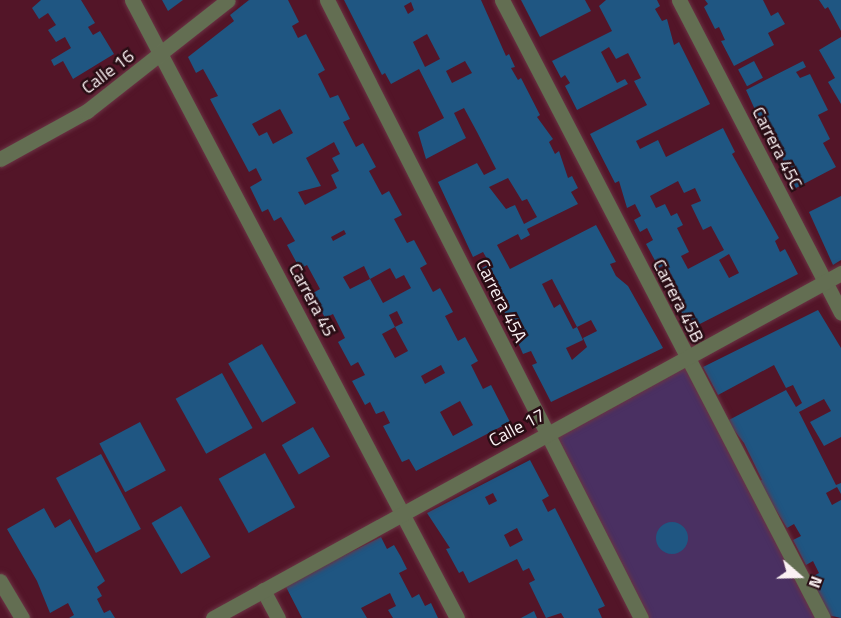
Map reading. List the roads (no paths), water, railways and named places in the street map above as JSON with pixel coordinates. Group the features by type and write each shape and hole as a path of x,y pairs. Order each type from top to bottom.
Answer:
{"street":[{"name":"Carrera 45","path":"132,0 457,618"},
{"name":"Calle 16","path":"0,159 87,111 161,56 228,0"},
{"name":"Carrera 45A","path":"327,0 641,618"},
{"name":"Carrera 45B","path":"502,0 823,618"},
{"name":"Carrera 45C","path":"678,0 841,313"},
{"name":"Calle 17","path":"213,618 402,512 841,273"},
{"path":"0,581 22,618"},
{"path":"263,590 278,618"}]}
